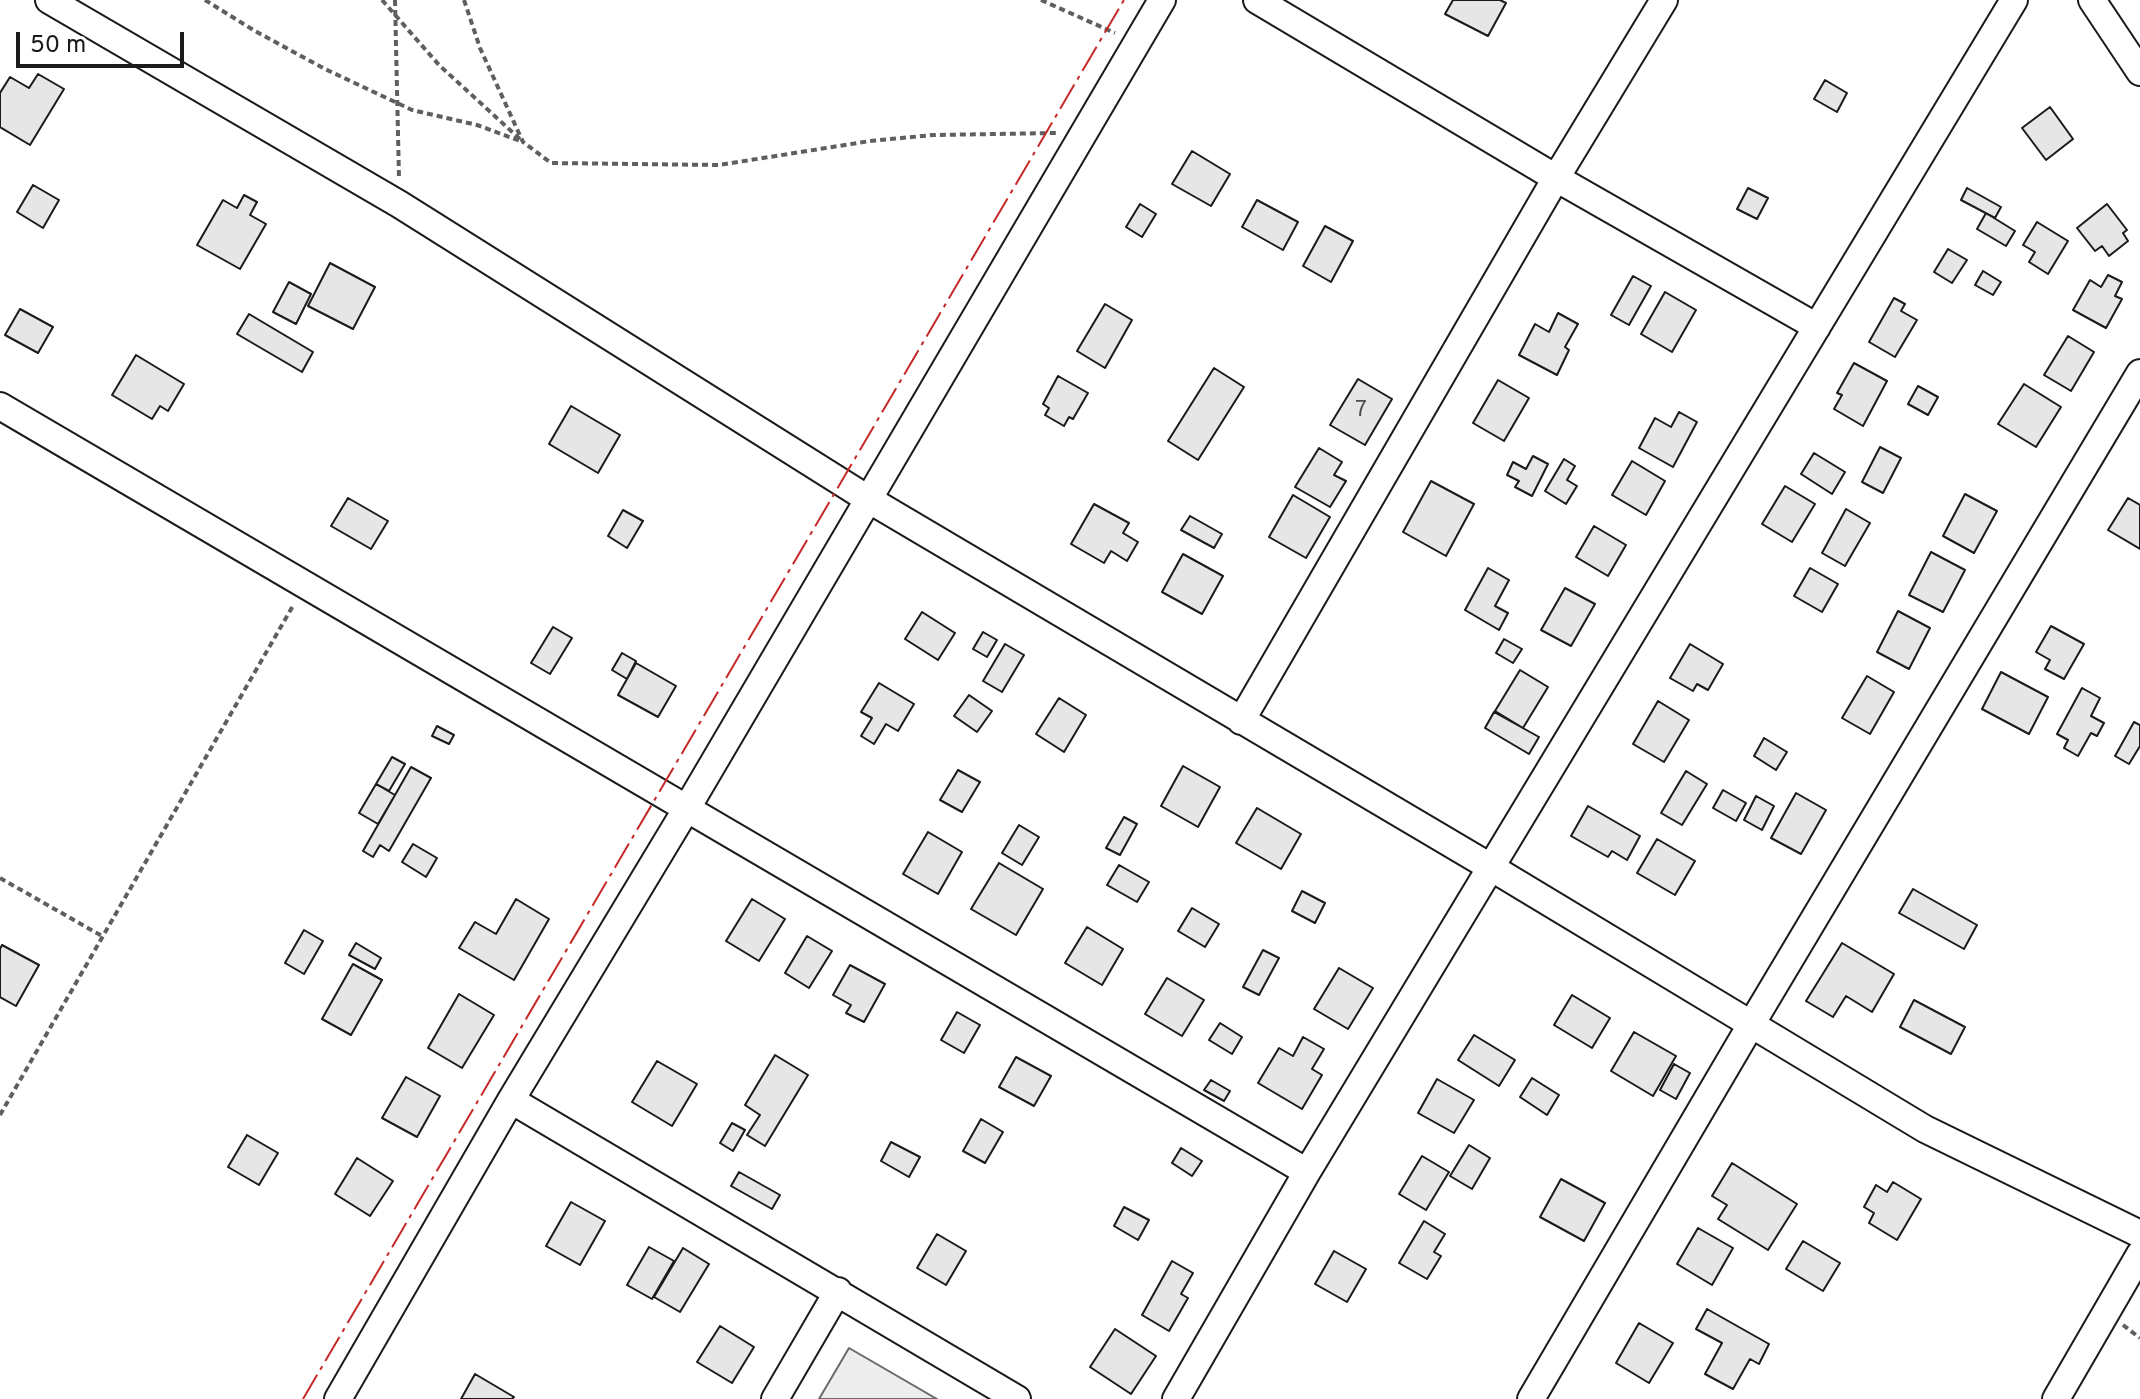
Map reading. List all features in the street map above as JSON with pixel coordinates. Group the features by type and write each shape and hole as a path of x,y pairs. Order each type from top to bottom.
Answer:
{"street":[{"path":"49,0 399,204 868,499 1492,868 1925,1129 2140,1234"},
{"path":"338,1399 511,1100 687,808 1162,0"},
{"path":"1257,0 1556,178 1817,327"},
{"path":"1241,721 1556,178 1664,0"},
{"path":"1176,1399 1307,1172 2014,0"},
{"path":"2092,0 2140,72"},
{"path":"1531,1399 2140,373"},
{"path":"0,406 1307,1172"},
{"path":"511,1100 1017,1399"},
{"path":"2056,1399 2140,1254"},
{"path":"775,1399 838,1291"}],"path":[{"path":"206,0 325,69 412,110 477,125 523,142"},
{"path":"382,0 439,65 523,142 551,163 719,165 870,141 933,135 1058,133 1082,136"},
{"path":"395,0 399,204"},
{"path":"464,0 480,48 523,142"},
{"path":"1041,0 1137,42"},
{"path":"0,1115 306,585"},
{"path":"0,878 103,936"}],"shaded area":[{"path":"849,1348 937,1399 819,1399"}],"building":[{"path":"1453,0 1500,0 1506,3 1488,36 1445,14"},
{"path":"38,74 64,89 30,145 0,127 0,93 10,77 29,88"},
{"path":"1825,80 1847,93 1837,112 1814,99"},
{"path":"2050,107 2073,139 2046,160 2022,128"},
{"path":"1192,151 1230,174 1211,206 1172,184"},
{"path":"33,185 59,200 43,228 17,212"},
{"path":"1748,188 1768,198 1757,219 1737,209"},
{"path":"1967,188 2001,207 1995,218 1961,200"},
{"path":"244,195 257,202 250,215 266,224 240,269 197,245 223,200 237,208"},
{"path":"1257,200 1298,222 1283,250 1242,227"},
{"path":"1140,204 1156,214 1142,237 1126,227"},
{"path":"2107,204 2127,230 2123,233 2128,241 2109,256 2102,246 2095,251 2077,228"},
{"path":"1986,213 2015,231 2006,246 1977,229"},
{"path":"2037,222 2068,241 2048,274 2029,262 2035,252 2023,245"},
{"path":"1325,226 1353,241 1331,282 1303,266"},
{"path":"1948,249 1967,260 1952,283 1934,272"},
{"path":"330,263 375,287 353,329 308,306"},
{"path":"1983,271 2001,282 1993,295 1975,285"},
{"path":"2108,275 2122,282 2115,296 2122,299 2106,328 2073,310 2090,280 2101,287"},
{"path":"1633,276 1651,286 1629,325 1611,315"},
{"path":"289,282 311,294 296,324 273,312"},
{"path":"1665,292 1696,310 1672,352 1641,334"},
{"path":"1894,298 1905,304 1901,311 1917,320 1895,357 1869,342"},
{"path":"1105,304 1132,320 1105,368 1077,351"},
{"path":"20,309 53,327 38,353 5,335"},
{"path":"1558,313 1578,324 1565,347 1569,350 1557,375 1519,355 1535,324 1549,332"},
{"path":"249,314 313,352 302,372 237,334"},
{"path":"2068,336 2094,352 2071,391 2044,375"},
{"path":"136,355 184,384 168,411 160,406 152,419 112,395"},
{"path":"1854,363 1887,381 1863,426 1834,409 1842,395 1837,393"},
{"path":"1214,368 1244,387 1198,460 1168,441"},
{"path":"1058,376 1088,393 1073,419 1069,417 1064,426 1045,415 1049,408 1043,404"},
{"path":"1358,379 1392,399 1365,445 1330,425"},
{"path":"1498,380 1529,398 1504,441 1473,423"},
{"path":"2024,384 2061,407 2036,447 1998,424"},
{"path":"1918,386 1938,397 1928,415 1908,404"},
{"path":"571,406 620,435 598,473 549,444"},
{"path":"1679,412 1697,422 1673,467 1639,448 1655,418 1671,427"},
{"path":"1880,447 1901,458 1883,493 1862,482"},
{"path":"1319,448 1342,462 1334,475 1346,481 1330,507 1295,487"},
{"path":"1814,453 1845,472 1832,494 1801,474"},
{"path":"1533,456 1548,464 1532,496 1515,487 1519,481 1507,475 1513,462 1526,469"},
{"path":"1564,459 1575,466 1567,480 1577,486 1566,504 1545,491"},
{"path":"1632,461 1665,481 1646,515 1612,495"},
{"path":"1431,481 1474,504 1446,556 1403,532"},
{"path":"1785,486 1815,504 1792,542 1762,524"},
{"path":"1965,494 1997,511 1974,553 1943,536"},
{"path":"1293,495 1330,517 1306,558 1269,537"},
{"path":"348,498 388,521 371,549 331,526"},
{"path":"2128,498 2140,505 2140,549 2108,530"},
{"path":"1094,504 1129,523 1123,533 1138,542 1127,561 1111,551 1104,563 1071,544"},
{"path":"1846,509 1870,523 1845,566 1822,553"},
{"path":"623,510 643,521 627,548 608,536"},
{"path":"1190,516 1222,534 1214,548 1181,530"},
{"path":"1594,526 1626,545 1608,576 1576,557"},
{"path":"1931,552 1965,570 1943,612 1909,595"},
{"path":"1183,554 1223,576 1202,614 1162,592"},
{"path":"1488,568 1509,580 1495,606 1508,613 1499,630 1465,610"},
{"path":"1810,568 1838,584 1822,612 1794,596"},
{"path":"1565,588 1595,604 1571,646 1541,630"},
{"path":"1898,611 1930,628 1909,669 1877,652"},
{"path":"922,612 955,633 938,660 905,639"},
{"path":"2051,626 2084,644 2064,679 2045,669 2050,660 2036,652"},
{"path":"553,627 572,638 550,674 531,663"},
{"path":"983,632 997,640 987,657 973,649"},
{"path":"1504,639 1522,649 1513,663 1496,653"},
{"path":"1005,644 1024,655 1002,692 983,681"},
{"path":"1690,644 1723,664 1708,690 1697,684 1693,691 1670,678"},
{"path":"622,653 636,661 627,679 612,670"},
{"path":"636,663 676,686 658,717 618,695"},
{"path":"1520,670 1548,687 1523,728 1495,711"},
{"path":"2001,672 2048,697 2029,734 1982,709"},
{"path":"1867,676 1894,692 1870,734 1842,718"},
{"path":"879,683 914,704 898,731 886,724 874,744 861,736 872,718 861,712"},
{"path":"2082,688 2100,698 2091,716 2104,723 2097,736 2091,733 2078,756 2064,748 2068,740 2057,734"},
{"path":"969,695 992,711 977,732 954,716"},
{"path":"1059,698 1086,715 1064,752 1036,734"},
{"path":"1658,701 1689,720 1664,762 1633,744"},
{"path":"1494,712 1539,737 1529,754 1485,728"},
{"path":"2134,722 2140,725 2140,746 2129,764 2115,756"},
{"path":"437,726 454,735 449,744 432,736"},
{"path":"1764,738 1787,752 1776,770 1754,756"},
{"path":"392,757 405,764 389,791 376,784"},
{"path":"1183,766 1220,787 1198,827 1161,806"},
{"path":"411,767 431,778 389,851 380,845 373,857 363,851"},
{"path":"958,770 980,782 962,812 940,800"},
{"path":"1686,771 1707,784 1682,825 1661,813"},
{"path":"376,784 395,795 378,824 359,813"},
{"path":"1723,790 1746,803 1736,821 1713,808"},
{"path":"1796,793 1826,810 1801,854 1771,838"},
{"path":"1756,796 1774,806 1762,830 1744,820"},
{"path":"1588,806 1640,836 1627,860 1612,851 1608,857 1571,836"},
{"path":"1257,808 1301,834 1281,869 1236,843"},
{"path":"1124,817 1137,824 1120,855 1106,848"},
{"path":"1019,825 1039,837 1022,865 1002,853"},
{"path":"928,832 962,852 938,894 903,874"},
{"path":"1657,839 1695,861 1675,895 1637,873"},
{"path":"413,844 437,858 426,877 402,862"},
{"path":"999,863 1043,889 1016,935 971,909"},
{"path":"1119,865 1149,882 1137,902 1107,885"},
{"path":"1913,889 1977,925 1964,949 1899,913"},
{"path":"1302,891 1325,903 1315,923 1292,911"},
{"path":"516,899 549,919 514,980 459,948 475,922 496,934"},
{"path":"752,899 785,919 759,961 726,941"},
{"path":"1192,908 1219,924 1205,947 1178,931"},
{"path":"1087,927 1123,949 1102,985 1065,963"},
{"path":"304,930 323,941 304,974 285,963"},
{"path":"807,936 832,951 809,988 785,973"},
{"path":"356,943 381,958 375,969 349,955"},
{"path":"1842,943 1894,974 1872,1012 1846,996 1833,1017 1806,1001"},
{"path":"2,945 39,965 16,1006 0,997"},
{"path":"1263,950 1279,958 1259,995 1243,987"},
{"path":"353,964 382,980 351,1035 322,1019"},
{"path":"850,965 885,984 864,1022 846,1013 851,1005 833,995"},
{"path":"1339,968 1373,988 1348,1029 1314,1009"},
{"path":"1167,978 1204,1000 1182,1036 1145,1014"},
{"path":"459,994 494,1015 462,1068 428,1048"},
{"path":"1572,995 1610,1018 1592,1048 1554,1025"},
{"path":"1914,1000 1965,1027 1951,1054 1900,1027"},
{"path":"957,1012 980,1025 964,1053 941,1040"},
{"path":"1220,1023 1242,1037 1232,1054 1209,1040"},
{"path":"1634,1032 1676,1056 1653,1096 1611,1071"},
{"path":"1474,1035 1515,1060 1499,1086 1458,1060"},
{"path":"1303,1037 1324,1049 1312,1069 1322,1075 1302,1109 1258,1083 1279,1048 1293,1056"},
{"path":"775,1055 808,1075 765,1146 747,1135 760,1115 745,1105"},
{"path":"1016,1057 1051,1076 1034,1106 999,1087"},
{"path":"657,1061 697,1084 672,1126 632,1102"},
{"path":"1674,1064 1690,1073 1676,1099 1660,1090"},
{"path":"406,1077 440,1096 417,1137 382,1118"},
{"path":"1532,1078 1559,1095 1547,1115 1520,1097"},
{"path":"1437,1079 1474,1100 1454,1133 1418,1113"},
{"path":"1211,1080 1230,1091 1224,1101 1204,1090"},
{"path":"981,1119 1003,1132 985,1163 963,1151"},
{"path":"732,1123 745,1130 733,1151 720,1143"},
{"path":"247,1135 278,1153 259,1185 228,1167"},
{"path":"891,1142 920,1157 909,1177 881,1161"},
{"path":"1469,1145 1490,1158 1472,1189 1450,1176"},
{"path":"1181,1148 1202,1161 1192,1176 1172,1163"},
{"path":"1422,1156 1449,1172 1426,1210 1399,1194"},
{"path":"357,1158 393,1181 370,1216 335,1194"},
{"path":"1732,1163 1797,1204 1768,1250 1718,1219 1727,1205 1712,1196"},
{"path":"739,1172 780,1195 772,1209 731,1186"},
{"path":"1561,1179 1605,1203 1584,1241 1540,1217"},
{"path":"1893,1182 1921,1199 1897,1240 1869,1223 1874,1213 1864,1207 1876,1185 1887,1192"},
{"path":"571,1202 605,1221 580,1265 546,1246"},
{"path":"1124,1207 1149,1220 1138,1240 1114,1226"},
{"path":"1424,1221 1445,1234 1434,1252 1441,1256 1427,1279 1399,1263"},
{"path":"1698,1228 1733,1248 1712,1285 1677,1264"},
{"path":"937,1234 966,1251 946,1285 917,1268"},
{"path":"1803,1241 1840,1263 1823,1291 1786,1269"},
{"path":"649,1247 674,1261 652,1299 627,1285"},
{"path":"683,1248 709,1264 680,1312 654,1297"},
{"path":"1334,1251 1366,1269 1347,1302 1315,1284"},
{"path":"1172,1261 1193,1273 1181,1294 1188,1298 1169,1331 1142,1315"},
{"path":"1707,1309 1769,1344 1759,1364 1750,1359 1733,1389 1705,1374 1722,1343 1696,1329"},
{"path":"1639,1323 1673,1343 1649,1383 1616,1363"},
{"path":"720,1326 754,1347 732,1383 697,1362"},
{"path":"1115,1329 1156,1356 1131,1394 1090,1367"},
{"path":"475,1374 514,1397 461,1399"}],"power":[{"path":"303,1399 1124,0"}]}
